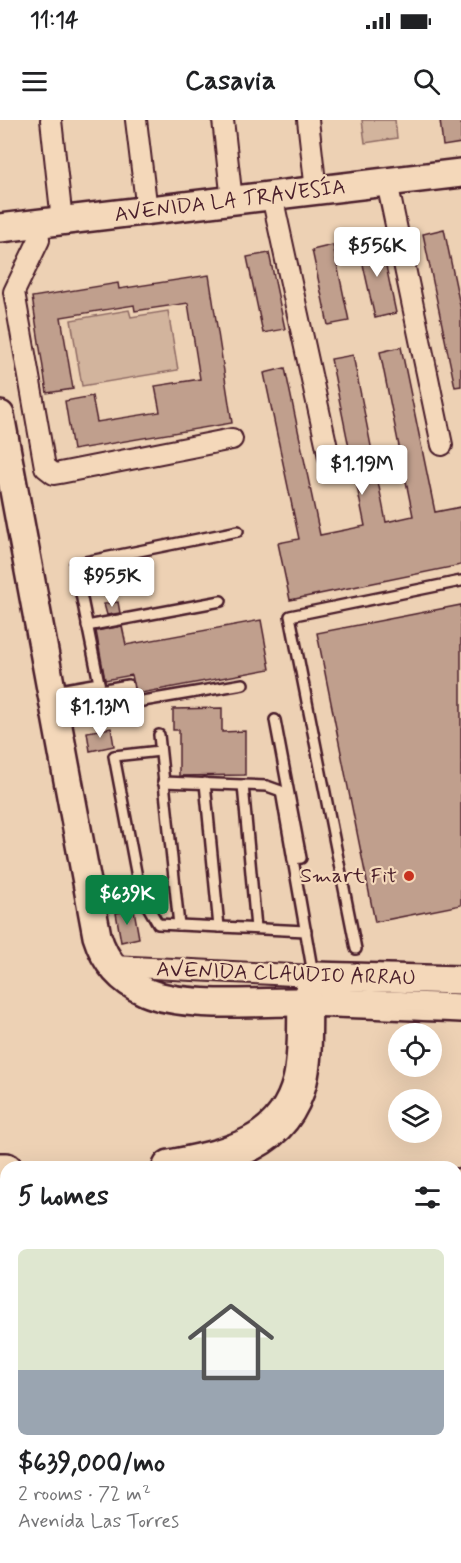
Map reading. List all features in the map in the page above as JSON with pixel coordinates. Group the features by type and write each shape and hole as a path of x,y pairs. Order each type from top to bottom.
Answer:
{"highway":[{"path":"198,1161 242,1149 260,1140 279,1123 290,1108 300,1082 309,989"}],"street":[{"path":"51,120 50,222 14,292 45,467 54,474 232,439"},
{"path":"136,120 147,211"},
{"path":"223,120 232,201"},
{"path":"308,120 316,191"},
{"name":"AVENIDA LA TRAVESÍA","path":"0,228 461,173"},
{"path":"387,182 442,445"},
{"path":"272,196 328,457"},
{"path":"0,416 52,691"},
{"name":"AVENIDA CLAUDIO ARRAU","path":"52,691 97,936 104,954 119,974 158,996 184,1001 309,989 461,980"},
{"name":"AVENIDA CLAUDIO ARRAU","path":"309,989 461,1008"}],"lane":[{"path":"238,531 75,564 100,690 128,684 131,704 243,684"},
{"path":"356,949 290,616 461,581"},
{"path":"87,626 222,601"},
{"path":"52,691 99,682"},
{"path":"275,720 301,858 293,859"},
{"path":"159,735 179,925"},
{"path":"160,751 114,756 140,893 158,924 306,930"},
{"path":"164,782 267,786 280,791 306,930 309,989"},
{"path":"205,783 219,927"},
{"path":"243,785 256,928"}],"shaded area":[{"path":"362,120 395,120 397,138 365,143"},
{"path":"129,310 131,317 168,311 178,370 82,386 71,320"}],"building":[{"path":"440,120 461,120 461,143 443,146"},
{"path":"444,229 461,310 461,386 455,387 423,234"},
{"path":"380,238 396,313 375,318 358,242"},
{"path":"333,245 349,321 328,325 312,250"},
{"path":"269,253 285,329 263,333 247,257"},
{"path":"209,275 232,423 73,450 65,401 92,396 97,422 160,412 155,386 200,379 188,303 135,311 134,305 61,317 73,389 47,393 32,297 118,283 119,289"},
{"path":"401,347 435,512 461,507 461,565 290,600 278,543 299,539 264,373 285,368 320,535 365,526 331,359 353,355 386,522 413,516 380,352"},
{"path":"118,602 120,613 107,615 104,604"},
{"path":"461,605 461,905 375,922 317,633"},
{"path":"261,620 270,669 136,694 132,675 105,680 96,631 122,626 126,645"},
{"path":"222,708 222,732 245,731 245,775 179,776 179,730 173,730 173,709"},
{"path":"111,728 114,746 90,751 87,732"},
{"path":"134,910 139,938 121,942 116,913"}],"place":[{"name":"Smart Fit","path":"409,876"}]}
